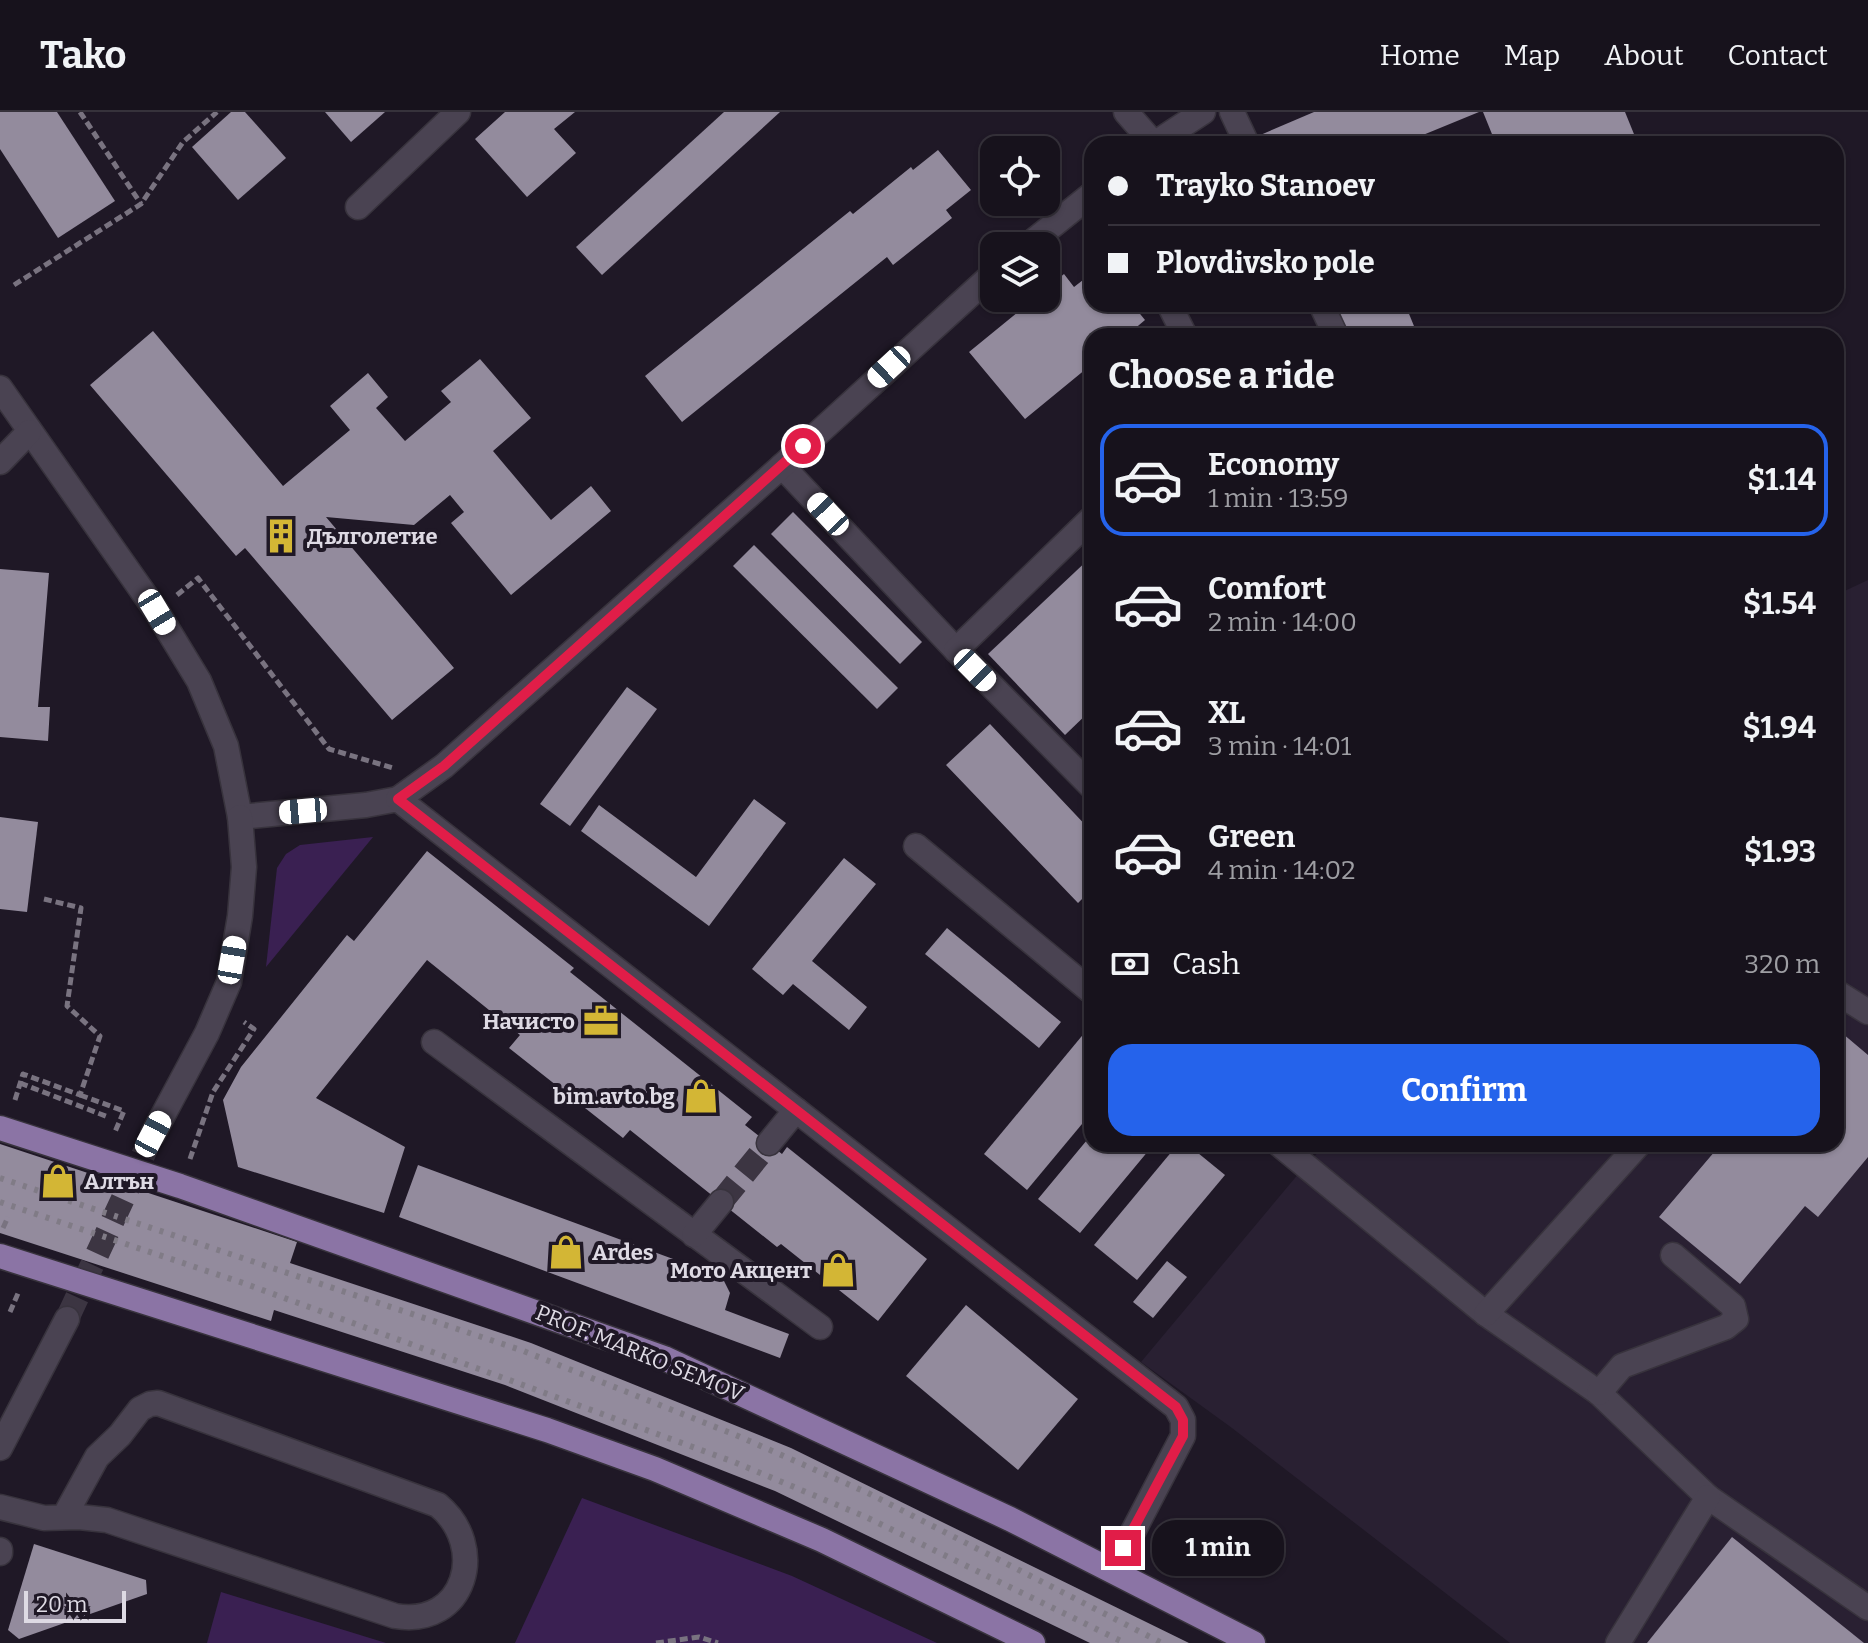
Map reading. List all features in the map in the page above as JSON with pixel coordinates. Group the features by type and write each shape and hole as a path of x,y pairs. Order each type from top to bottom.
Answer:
{"main road":[{"name":"PROF. MARKO SEMOV","path":"0,1128 180,1186 664,1358 1113,1570 1253,1643"},
{"path":"0,1256 532,1425 655,1469 822,1540 1033,1643"}],"street":[{"path":"358,207 458,112"},
{"path":"1126,112 1147,136"},
{"path":"1166,136 1203,112"},
{"path":"1232,112 1243,136"},
{"path":"1044,232 1084,200"},
{"path":"240,817 398,799 444,766 980,286"},
{"path":"0,388 157,612 199,681 226,746 240,817 244,867 229,982 207,1033 153,1134"},
{"path":"0,462 29,432"},
{"path":"782,466 956,650 1084,779"},
{"path":"956,650 1084,526"},
{"path":"398,799 1176,1407 1183,1420 1183,1436 1113,1570"},
{"path":"916,846 1084,985"},
{"path":"1844,997 1868,1012"},
{"path":"434,1042 820,1327"},
{"path":"769,1143 796,1110"},
{"path":"1289,1152 1486,1314 1599,1393 1708,1497 1868,1608"},
{"path":"1486,1314 1632,1152"},
{"path":"694,1235 721,1202"},
{"path":"1599,1393 1622,1366 1726,1327 1736,1319 1733,1306 1673,1255"},
{"path":"0,1448 67,1319"},
{"path":"0,1507 44,1518 107,1520 412,1619 449,1603 458,1593 465,1569 461,1532 451,1516 438,1505 158,1403 140,1409 120,1435 97,1457 64,1517"},
{"path":"1618,1643 1708,1497"}],"path":[{"path":"80,112 141,204"},
{"path":"14,285 141,204 183,142 217,112"},
{"path":"157,612 198,578 329,749 394,769"},
{"path":"44,899 81,908 67,1006 100,1036 80,1095"},
{"path":"190,1160 213,1092 254,1029 242,1021"},
{"path":"15,1100 23,1074 124,1111 114,1134"},
{"path":"20,1083 108,1117"},
{"path":"10,1312 23,1282"},
{"path":"656,1643 699,1637 718,1643"}],"shaded area":[{"path":"1868,580 1868,1643 1510,1643 1232,1428 1141,1362 1318,1152 1844,1152 1844,591"},
{"path":"373,837 266,967 277,868 286,854 300,845"},
{"path":"582,1498 792,1576 937,1643 515,1643"},
{"path":"221,1592 386,1643 207,1643"}],"building":[{"path":"0,112 57,112 115,201 58,238 0,149"},
{"path":"231,112 245,112 286,158 238,200 192,147"},
{"path":"325,112 385,112 351,142"},
{"path":"505,112 575,112 554,129 576,153 527,197 475,139"},
{"path":"724,112 780,112 602,275 576,247"},
{"path":"1314,112 1479,112 1420,136 1258,136"},
{"path":"1483,112 1625,112 1635,136 1493,136"},
{"path":"938,150 971,190 946,210 952,218 893,265 887,257 682,422 645,376 850,211 853,214 911,167 913,170"},
{"path":"1064,274 1074,287 1084,279 1084,312 1138,312 1145,320 1136,328 1084,328 1084,371 1025,419 969,352 1018,312 1060,312 1060,277"},
{"path":"1334,312 1408,312 1415,328 1342,328"},
{"name":"Дълголетие","path":"153,331 283,486 350,430 330,406 368,373 388,397 376,408 405,441 451,402 441,391 480,359 531,418 493,451 551,520 591,486 611,511 511,595 451,523 464,512 450,495 414,525 326,517 454,668 392,720 245,548 236,556 90,385"},
{"path":"793,512 922,642 900,664 771,534"},
{"path":"754,545 898,688 877,709 733,566"},
{"path":"1084,564 1084,717 1065,735 988,654"},
{"path":"0,569 49,573 38,707 50,707 48,741 0,737"},
{"path":"627,687 657,709 570,826 540,804"},
{"path":"990,724 1084,824 1084,899 1078,903 946,765"},
{"path":"754,799 786,823 709,926 581,831 599,805 696,877"},
{"path":"0,817 38,822 27,912 0,909"},
{"path":"427,851 574,968 570,972 752,1117 745,1125 782,1154 787,1147 927,1259 878,1321 781,1244 777,1247 630,1130 623,1138 509,1048 520,1035 427,960 316,1098 405,1147 384,1213 238,1167 223,1100 241,1067 347,935 354,941"},
{"path":"844,858 876,884 812,961 867,1007 849,1030 793,984 783,995 752,969"},
{"path":"947,928 1061,1022 1039,1048 925,954"},
{"path":"1084,1033 1084,1122 1027,1190 984,1154"},
{"path":"1844,1035 1868,1055 1868,1157 1818,1217 1805,1206 1740,1284 1659,1217 1714,1152 1844,1152"},
{"path":"0,1144 297,1242 290,1263 531,1343 791,1448 1189,1643 1090,1643 775,1491 505,1385 274,1310 271,1321 0,1233"},
{"path":"1084,1144 1084,1152 1147,1152 1080,1233 1038,1199"},
{"path":"1171,1152 1197,1152 1225,1175 1137,1280 1094,1245"},
{"path":"418,1165 722,1277 730,1293 725,1310 789,1334 780,1358 399,1217"},
{"path":"1167,1261 1187,1277 1153,1318 1133,1302"},
{"path":"966,1305 1078,1399 1018,1470 906,1376"},
{"path":"1732,1537 1864,1643 1647,1643"},
{"path":"34,1544 146,1580 147,1594 19,1639 8,1630"}],"tunnel":[{"path":"67,1319 153,1134"},
{"path":"721,1202 769,1143"}],"railway":[{"path":"0,1178 521,1350 738,1436 868,1493 1162,1643"},
{"path":"0,1202 246,1284 734,1462 866,1517 1125,1643"}],"place":[{"name":"Дълголетие","path":"281,536"},
{"name":"Начисто","path":"601,1021"},
{"name":"bim.avto.bg","path":"701,1096"},
{"name":"Алтън","path":"58,1181"},
{"name":"Ardes","path":"566,1252"},
{"name":"Мото Акцент","path":"838,1270"}],"route":[{"path":"803,446 444,766 398,799 1176,1407 1183,1420 1183,1436 1123,1548"}]}
